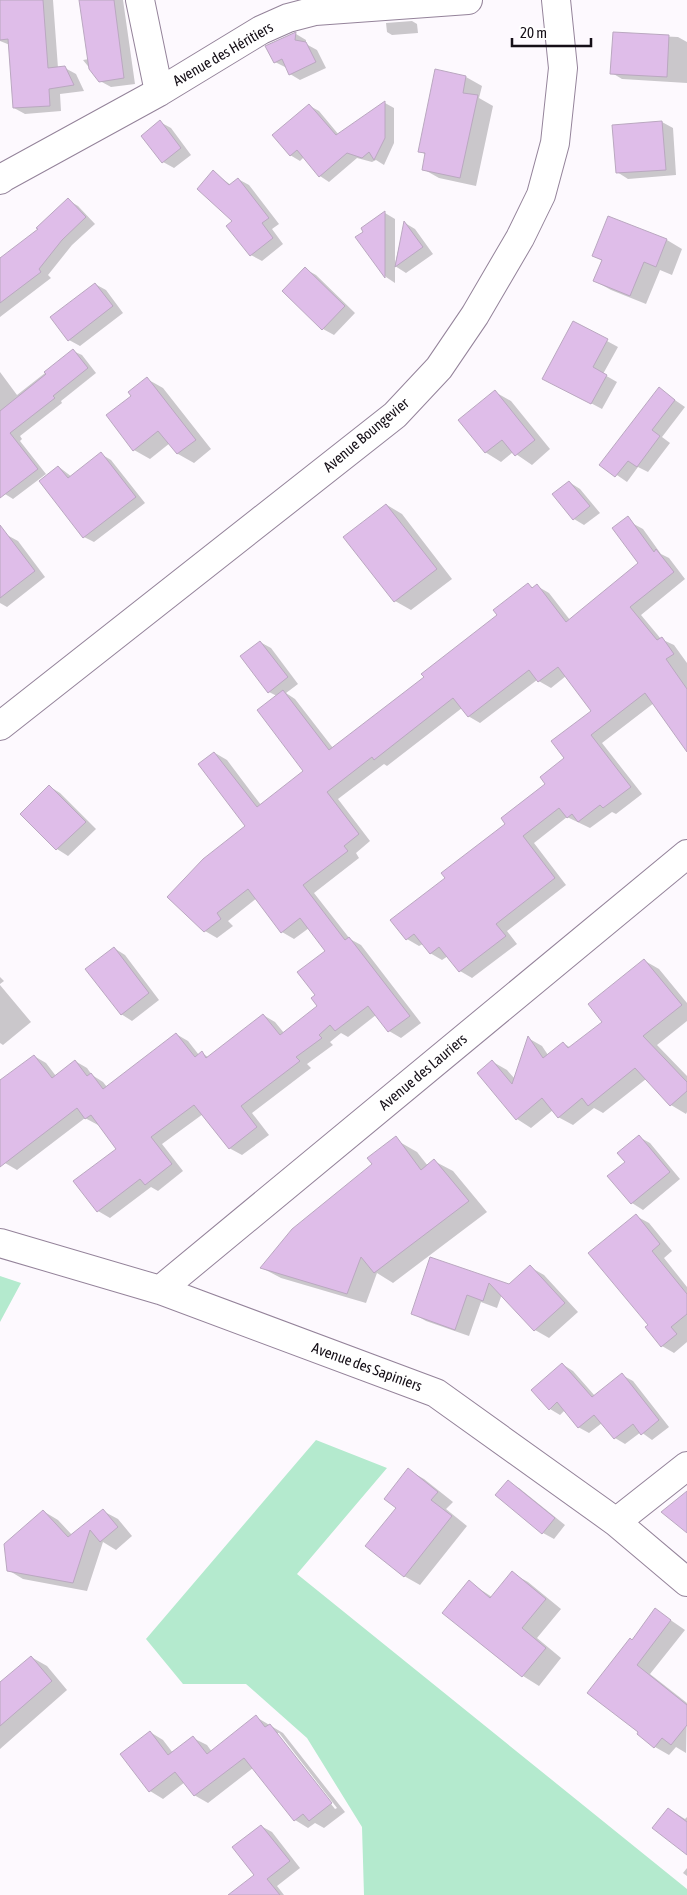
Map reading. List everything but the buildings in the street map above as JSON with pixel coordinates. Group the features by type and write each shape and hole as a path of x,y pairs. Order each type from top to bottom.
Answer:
{"street":[{"path":"140,0 159,92"},
{"name":"Avenue des Héritiers","path":"1,176 159,92 261,30 288,18 315,11 468,0"},
{"name":"Avenue Boungevier","path":"0,726 395,415 439,368 475,315 520,238 541,195 555,143 563,68 556,0"},
{"name":"Avenue des Lauriers","path":"160,1290 687,854"},
{"name":"Avenue des Sapiniers","path":"0,1243 160,1290 436,1393 616,1522 687,1582"},
{"path":"616,1522 687,1466"}],"green space":[{"path":"0,1276 21,1283 0,1322"},
{"path":"316,1440 387,1468 297,1574 687,1889 687,1895 364,1895 362,1827 307,1738 246,1684 183,1684 146,1639"}]}
